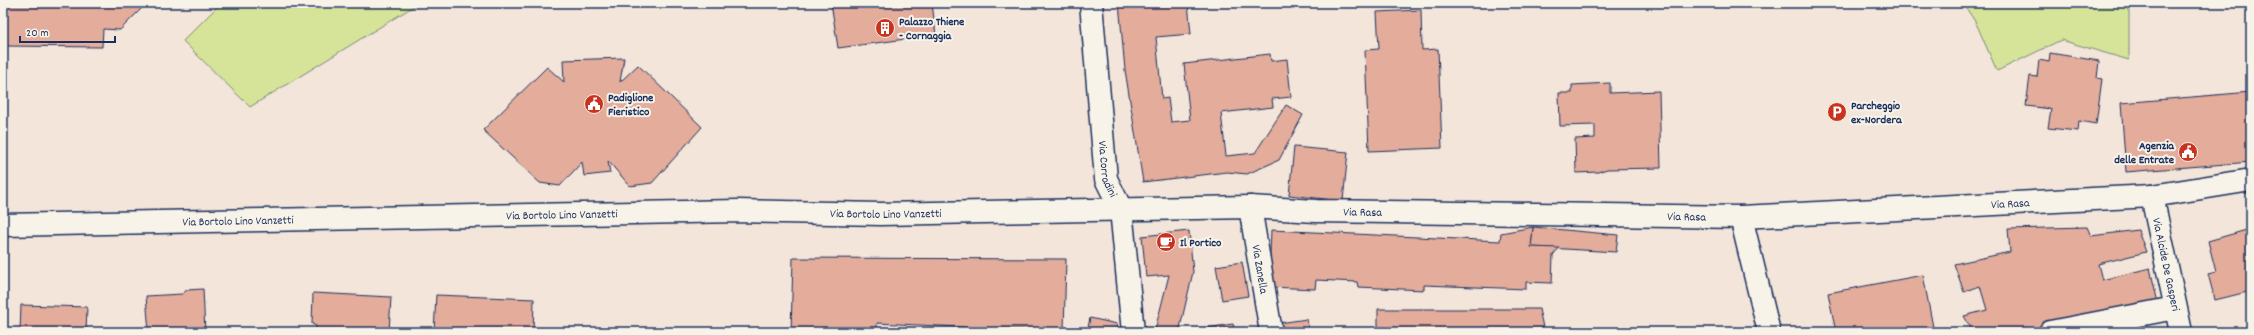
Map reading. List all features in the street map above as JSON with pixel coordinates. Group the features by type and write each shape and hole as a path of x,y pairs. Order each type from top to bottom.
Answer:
{"street":[{"name":"Via Corradini","path":"1091,3 1106,179 1121,209 1133,332"},
{"name":"Via Rasa","path":"1121,209 1250,207 1316,211 1741,217 2152,196 2251,180"},
{"name":"Via Alcide De Gasperi","path":"2152,196 2181,332"},
{"name":"Via Zanella","path":"1250,207 1271,332"},
{"name":"Via Bortolo Lino Vanzetti","path":"3,225 738,211 881,214 1121,209"},
{"path":"1741,217 1769,332"},
{"path":"2050,332 2175,308"}],"green space":[{"path":"221,3 419,3 250,107 183,41"},
{"path":"1963,3 2129,3 2129,60 2061,40 1997,71 1976,23"}],"building":[{"path":"3,3 147,3 120,30 103,29 102,47 3,46"},
{"name":"Palazzo Thiene - Cornaggia","path":"831,3 932,3 936,35 838,48"},
{"path":"1119,3 1188,3 1191,34 1156,37 1162,99 1168,98 1171,122 1190,120 1184,64 1270,54 1271,61 1287,59 1291,97 1272,99 1273,107 1221,113 1226,156 1255,153 1286,105 1303,115 1279,160 1247,174 1227,172 1143,182 1125,70"},
{"path":"1421,10 1422,50 1438,49 1442,148 1369,151 1365,50 1379,49 1377,12"},
{"path":"2050,53 2099,61 2097,78 2102,79 2096,124 2079,121 2078,131 2048,128 2051,109 2026,106 2030,76 2037,77 2039,60 2049,62"},
{"name":"Padiglione Fieristico","path":"624,58 620,82 638,65 702,127 652,183 630,186 608,161 610,173 584,176 582,162 560,186 540,183 483,130 547,67 564,82 563,60"},
{"path":"1610,83 1610,93 1659,91 1661,168 1607,169 1598,172 1576,173 1575,139 1595,138 1595,125 1560,126 1559,93 1572,93 1572,85"},
{"path":"2251,92 2251,162 2126,172 2121,103"},
{"path":"1294,147 1348,152 1343,201 1289,195"},
{"path":"1533,227 1618,235 1616,252 1531,247"},
{"path":"1533,227 1531,247 1559,248 1553,255 1552,283 1526,282 1526,289 1424,285 1424,290 1358,287 1357,282 1316,280 1315,289 1270,287 1271,230 1500,241 1501,233"},
{"path":"2087,227 2091,236 2138,230 2146,252 2098,264 2102,280 2150,268 2158,303 2016,332 1973,332 1964,316 1987,310 1980,286 1964,292 1954,264 2010,252 2008,229"},
{"path":"2250,229 2251,291 2215,300 2208,274 2216,272 2208,241"},
{"path":"1189,231 1193,272 1179,332 1155,330 1169,275 1146,277 1142,236"},
{"path":"793,258 1066,259 1064,332 877,323 877,332 791,332"},
{"path":"1242,262 1248,296 1222,300 1216,266"},
{"path":"1923,275 1933,327 1905,332 1836,332 1828,293"},
{"path":"203,289 205,332 149,332 146,296 182,294 187,290"},
{"path":"313,293 391,297 389,332 316,332 316,326 312,324"},
{"path":"436,295 534,299 533,332 434,332"},
{"path":"21,305 87,307 86,332 20,332"},
{"path":"1378,309 1539,309 1544,332 1378,332"},
{"path":"1090,318 1117,324 1118,332 1087,332"},
{"path":"1307,319 1309,332 1280,332 1279,323"},
{"path":"1233,324 1235,332 1193,332 1193,330"}],"place":[{"name":"Palazzo Thiene - Cornaggia","path":"885,28"},
{"name":"Padiglione Fieristico","path":"594,104"},
{"name":"Parcheggio ex-Nordera","path":"1837,112"},
{"name":"Agenzia delle Entrate","path":"2188,152"},
{"name":"Il Portico","path":"1166,242"}]}
